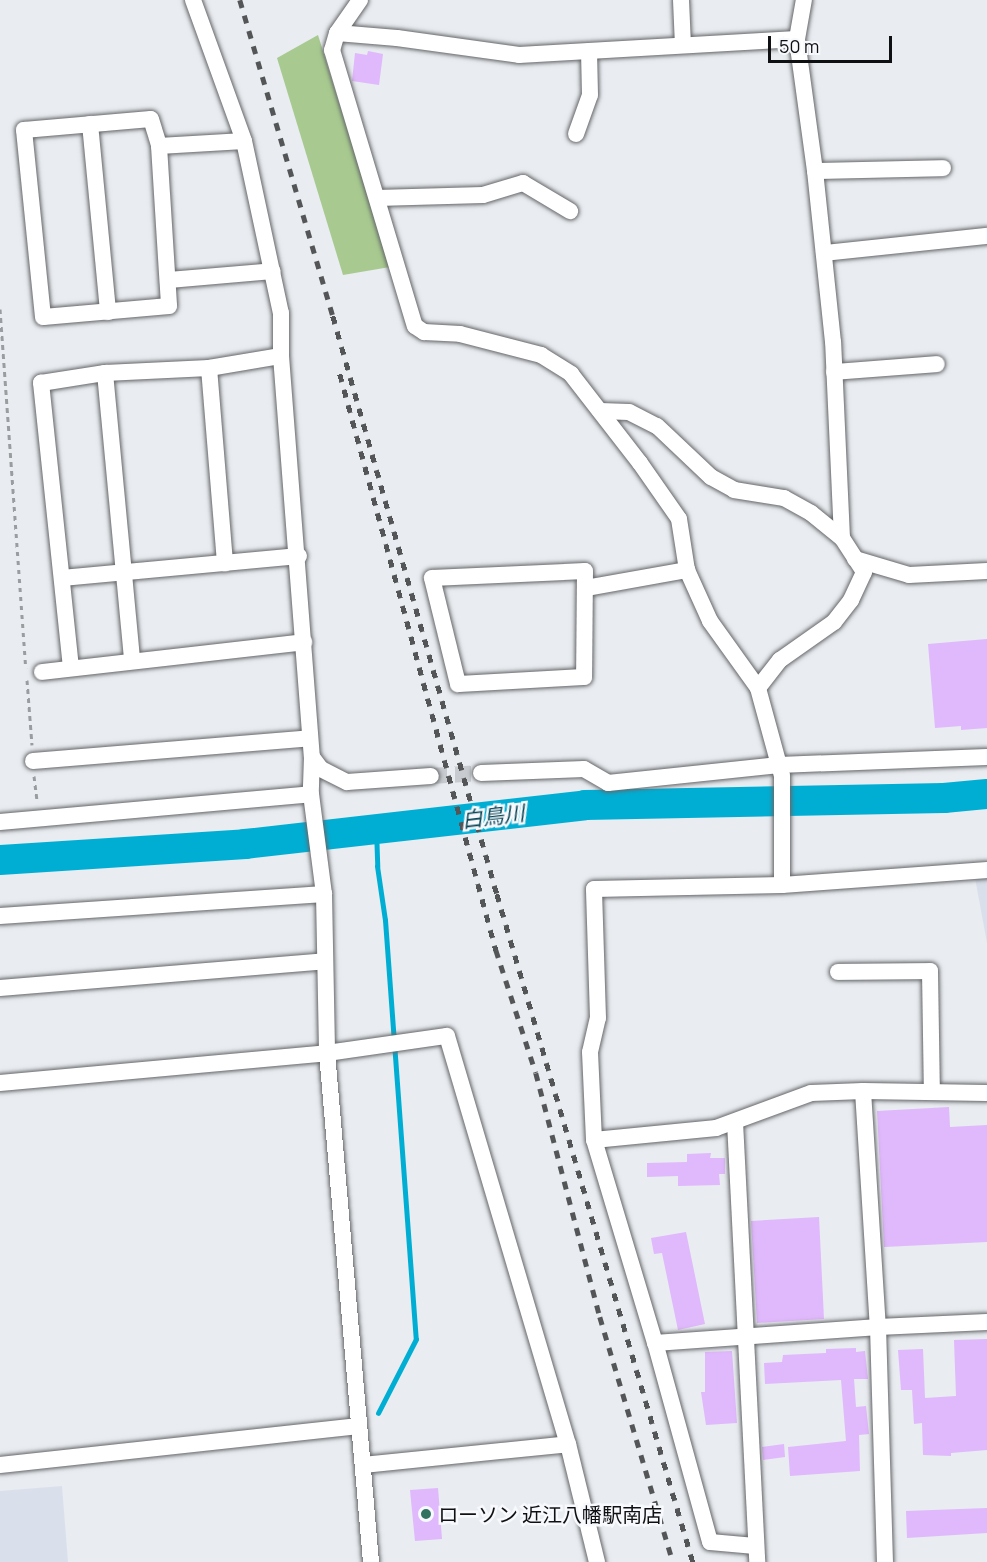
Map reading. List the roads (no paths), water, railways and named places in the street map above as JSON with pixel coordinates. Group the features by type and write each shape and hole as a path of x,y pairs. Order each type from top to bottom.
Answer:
{"street":[{"path":"194,0 244,141 281,312 281,356 299,556 312,757 311,794 324,894 327,1053 371,1562"},
{"path":"360,0 337,33 332,50 415,326 424,332 460,334 542,355 571,374 679,519 687,570 710,621 758,688 780,771 782,885"},
{"path":"681,0 683,45"},
{"path":"804,0 797,39 824,253 834,372 842,538"},
{"path":"337,33 398,38 519,56 797,39"},
{"path":"576,134 590,95 589,51"},
{"path":"151,119 159,146 169,306 43,317 24,130 151,119"},
{"path":"90,124 108,312"},
{"path":"159,146 244,141"},
{"path":"815,171 943,168"},
{"path":"377,198 483,195 522,183 570,211"},
{"path":"824,253 987,236"},
{"path":"169,280 273,271"},
{"path":"71,668 41,383 105,373 209,368 281,356"},
{"path":"834,372 937,364"},
{"path":"209,368 225,563"},
{"path":"105,373 132,660"},
{"path":"600,411 629,412 657,426 711,477 734,490 784,498 811,513 842,538 864,572 851,600 834,622 780,660 758,688"},
{"path":"62,578 299,556"},
{"path":"855,559 909,575 987,571"},
{"path":"586,588 687,570"},
{"path":"585,571 586,588 584,677 458,684 432,578 585,571"},
{"path":"42,672 304,642"},
{"path":"33,761 310,738"},
{"path":"312,757 321,769 347,782 431,776"},
{"path":"481,773 584,769 608,783 987,757"},
{"path":"0,822 311,794"},
{"path":"735,1122 756,1554 710,1542 655,1343 594,1140 590,1052 598,1018 594,889 782,885 987,870"},
{"path":"0,916 324,894"},
{"path":"0,988 325,961"},
{"path":"838,972 930,971 932,1092"},
{"path":"0,1083 327,1053 447,1036 568,1444 597,1562"},
{"path":"594,1140 716,1128 812,1093 863,1090 987,1093"},
{"path":"863,1090 878,1327 885,1562"},
{"path":"655,1343 878,1327 987,1322"},
{"path":"0,1465 359,1426"},
{"path":"363,1465 568,1444"}],"waterway":[{"name":"白鳥川","path":"0,860 245,844 585,805 944,798 987,794"},
{"path":"376,829 377,866 385,920 416,1339 378,1413"}],"tunnel":[{"path":"431,776 481,773"}],"railway":[{"path":"240,0 333,316 497,894 693,1562"},
{"path":"340,374 496,950 536,1073 600,1317 673,1562"}],"place":[{"name":"ローソン 近江八幡駅南店","path":"426,1514"}]}
